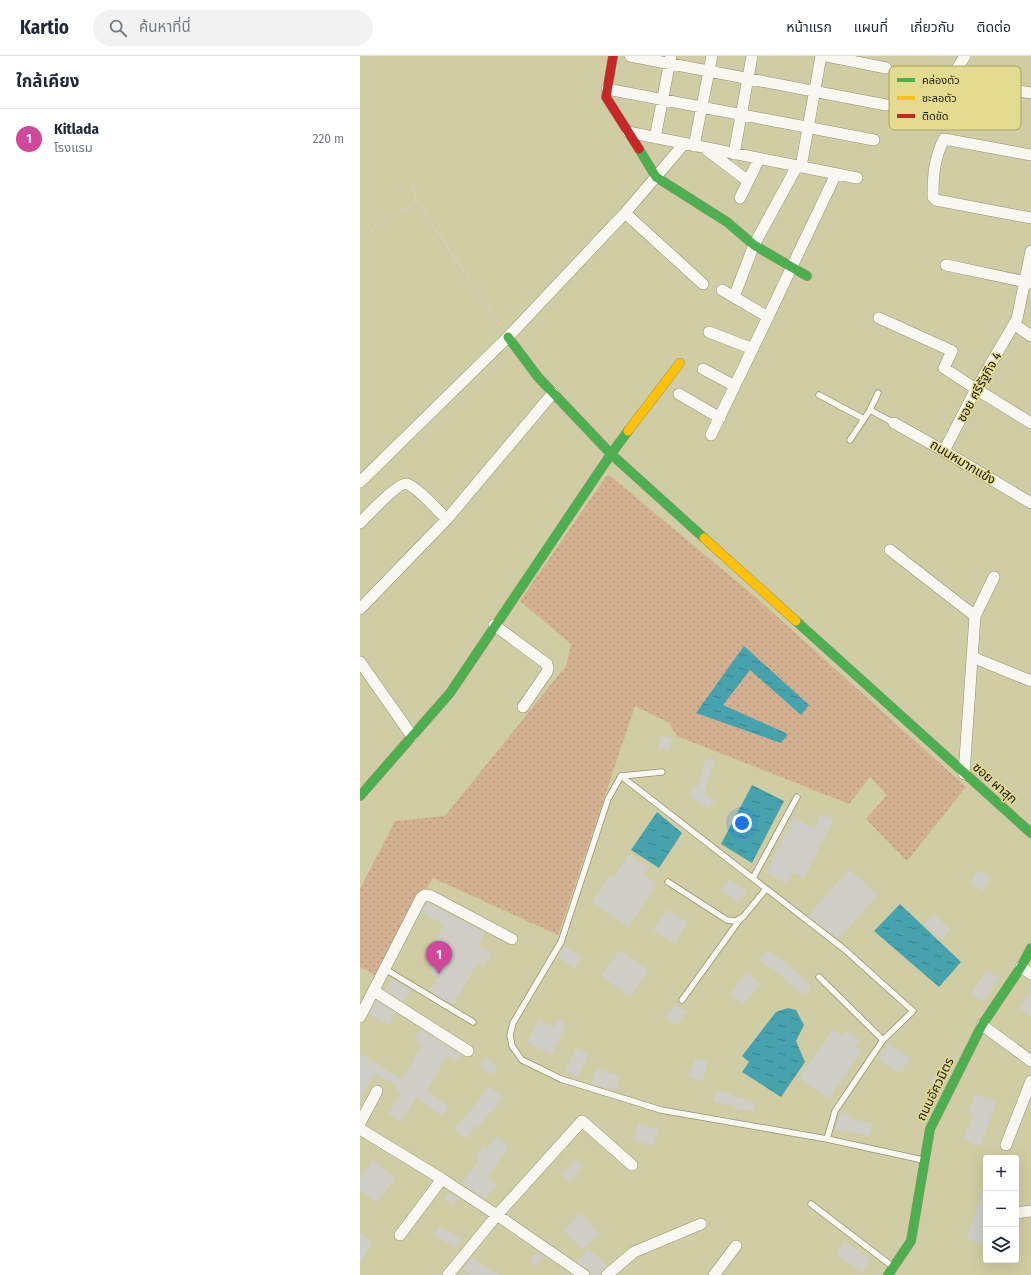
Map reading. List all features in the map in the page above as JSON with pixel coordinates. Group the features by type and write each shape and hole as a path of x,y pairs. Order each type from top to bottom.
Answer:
{"street":[{"path":"613,56 606,97 656,177 726,222 754,245 807,276"},
{"path":"630,56 671,60 709,71 886,105"},
{"path":"360,482 508,337 625,213 656,177 695,146 712,56"},
{"path":"734,154 752,56"},
{"path":"734,297 754,245 799,167 821,56"},
{"path":"827,56 886,68"},
{"path":"958,66 965,56"},
{"path":"656,138 671,60"},
{"path":"607,89 874,140"},
{"path":"1021,91 1031,93"},
{"path":"628,132 857,178"},
{"path":"1031,155 944,139 938,151 934,168 933,197 936,200 1031,218"},
{"path":"695,146 748,181"},
{"path":"740,198 759,159"},
{"path":"712,435 836,174"},
{"path":"625,213 703,284"},
{"name":"ซอย ศรีรัฐกิจ 4","path":"944,450 976,389 1017,319 1028,282 1031,251"},
{"path":"946,265 1028,282"},
{"path":"722,290 768,317"},
{"path":"879,318 952,351 944,368 1031,422"},
{"path":"1014,324 1031,336"},
{"path":"709,332 753,349"},
{"name":"ซอย ผาสุก","path":"508,337 538,377 610,454 1031,833"},
{"path":"360,796 450,693 494,625 610,454 680,363"},
{"path":"702,369 735,386"},
{"path":"360,609 447,519 553,393"},
{"path":"679,394 720,418"},
{"name":"ถนนหมากแข้ง","path":"894,423 944,450 1031,503"},
{"path":"360,523 387,496 402,484 411,485 447,519"},
{"path":"890,550 974,616"},
{"path":"964,774 974,616 994,577"},
{"path":"494,625 547,664 547,672 523,707"},
{"path":"972,656 1031,681"},
{"path":"360,662 412,736"},
{"path":"360,1017 421,898 426,895 431,896 512,939"},
{"name":"ถนนอัศวมิตร","path":"891,1271 911,1241 930,1129 982,1025 1021,967 1031,948"},
{"path":"1021,967 1031,974"},
{"path":"374,991 468,1051"},
{"path":"982,1025 1031,1061"},
{"path":"1006,1145 1031,1081"},
{"path":"360,1123 377,1091"},
{"path":"448,1275 497,1215 582,1121 632,1166"},
{"path":"360,1129 442,1179 584,1275"},
{"path":"400,1235 442,1179"},
{"path":"1019,1213 1031,1211"},
{"path":"607,1275 634,1252 701,1224"},
{"path":"714,1275 736,1246"}],"lane":[{"path":"850,440 870,410 878,393"},
{"path":"819,395 864,419"},
{"path":"870,410 894,423"},
{"path":"621,776 662,772"},
{"path":"621,776 844,949 914,1011 883,1040 835,1111 827,1139"},
{"path":"621,776 608,799 561,942 514,1023 510,1035 512,1046 522,1060 561,1079 661,1110 827,1139 925,1160"},
{"path":"753,878 797,797"},
{"path":"668,882 727,920 736,921 743,917"},
{"path":"682,1000 743,917 766,889"},
{"path":"385,969 473,1022"},
{"path":"819,977 883,1040"},
{"path":"811,1204 891,1271"}],"path":[{"path":"412,184 417,201 508,337"},
{"path":"360,242 376,226 417,201"}],"shaded area":[{"path":"608,474 753,595 966,787 907,861 866,819 887,795 870,777 849,804 677,736 669,723 635,706 558,935 433,878 375,975 360,967 360,889 395,821 445,816 566,666 571,644 520,601"}],"water":[{"path":"744,646 809,705 801,715 750,670 723,705 788,734 781,743 696,713"},
{"path":"752,785 784,801 752,863 721,844"},
{"path":"657,812 682,833 659,868 631,850"},
{"path":"900,904 961,962 939,987 874,931"},
{"path":"788,1008 796,1010 804,1025 796,1041 805,1062 781,1097 742,1072 749,1062 742,1056 776,1012"}],"building":[{"path":"660,736 672,738 669,751 658,749"},
{"path":"706,758 715,761 704,794 715,801 709,809 688,795 694,786 697,788"},
{"path":"821,814 834,819 804,878 793,873 788,884 766,873 793,817 815,828"},
{"path":"628,854 649,868 644,875 657,884 629,927 592,902 610,875 614,877"},
{"path":"849,869 878,895 841,937 836,937 808,916"},
{"path":"977,870 991,877 984,891 970,884"},
{"path":"729,879 747,891 738,903 721,890"},
{"path":"426,903 429,903 485,933 479,946 492,953 484,967 478,963 453,1005 430,991 438,977 430,972 435,963 443,968 454,950 436,940 444,925 422,912"},
{"path":"667,909 688,922 675,944 653,930"},
{"path":"934,914 951,930 942,940 924,924"},
{"path":"565,946 583,958 575,969 558,956"},
{"path":"620,950 649,971 630,997 601,976"},
{"path":"767,950 786,963 811,986 803,996 775,970 774,971 759,960"},
{"path":"986,970 999,977 984,1002 971,994"},
{"path":"747,973 761,984 743,1005 729,994"},
{"path":"392,979 411,990 404,1002 385,990"},
{"path":"1031,990 1031,1016 1019,1008"},
{"path":"376,1001 396,1013 389,1025 369,1014"},
{"path":"676,1004 687,1012 676,1026 665,1017"},
{"path":"539,1019 554,1027 558,1019 567,1023 552,1055 527,1042"},
{"path":"420,1029 461,1055 456,1062 447,1056 427,1091 449,1106 442,1116 416,1098 402,1122 388,1114 401,1093 394,1088 396,1085 374,1073 360,1100 360,1053 402,1079 422,1045 414,1040"},
{"path":"833,1029 842,1036 846,1030 860,1040 855,1047 862,1051 829,1099 799,1078"},
{"path":"888,1043 911,1058 900,1074 878,1059"},
{"path":"576,1048 589,1054 578,1077 565,1071"},
{"path":"486,1057 498,1066 492,1075 480,1067"},
{"path":"695,1058 708,1062 702,1082 688,1077"},
{"path":"939,1067 948,1072 940,1087 931,1082"},
{"path":"596,1068 620,1076 615,1091 591,1084"},
{"path":"489,1086 504,1097 491,1114 489,1113 478,1128 476,1126 467,1139 454,1130 462,1118 464,1118"},
{"path":"716,1090 733,1094 733,1096 756,1103 754,1112 744,1109 744,1111 733,1107 734,1106 713,1101"},
{"path":"975,1094 997,1102 980,1146 963,1139 973,1115 968,1113"},
{"path":"840,1112 851,1114 850,1118 873,1124 870,1136 848,1131 835,1130"},
{"path":"638,1123 659,1130 653,1146 633,1140"},
{"path":"497,1136 509,1146 488,1177 497,1185 485,1199 462,1183 479,1160 475,1158 483,1146 487,1148"},
{"path":"577,1159 584,1166 569,1183 561,1176"},
{"path":"373,1160 396,1178 376,1203 360,1190 360,1176"},
{"path":"983,1191 983,1245 966,1238"},
{"path":"449,1192 458,1198 453,1205 444,1199"},
{"path":"581,1213 600,1234 582,1250 563,1230"},
{"path":"439,1226 462,1238 457,1248 434,1236"},
{"path":"360,1234 373,1242 360,1263"},
{"path":"844,1241 871,1259 863,1272 836,1255"},
{"path":"588,1249 607,1264 600,1275 593,1275 588,1269 577,1262"},
{"path":"537,1251 544,1256 536,1267 529,1261"},
{"path":"472,1257 499,1275 471,1275 462,1269"}],"traffic: fast":[{"path":"639,149 656,177 727,222 754,245 807,276"},
{"path":"508,337 538,377 611,454 704,538"},
{"path":"360,796 450,693 628,431"},
{"path":"796,621 1031,833"},
{"path":"888,1275 911,1241 930,1129 982,1025 1021,967 1031,948"}],"traffic: slow":[{"path":"628,431 680,363"},
{"path":"704,538 796,621"}],"traffic: jam":[{"path":"613,56 606,97 639,149"}],"place":[{"name":"Kitlada","path":"439,974"}]}
